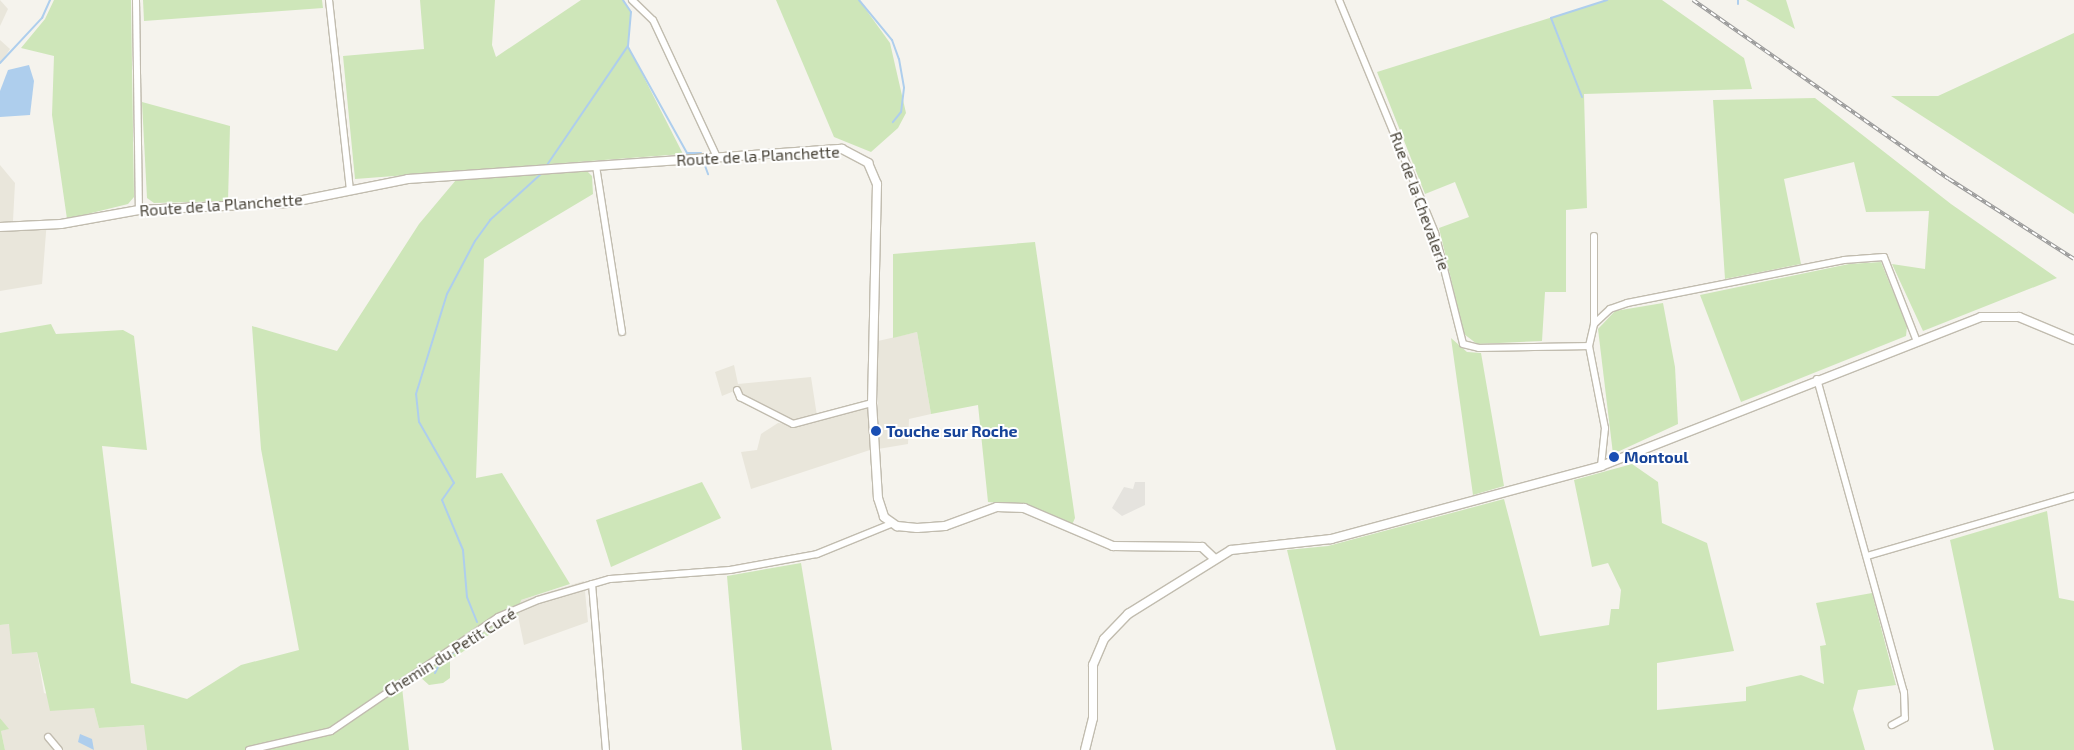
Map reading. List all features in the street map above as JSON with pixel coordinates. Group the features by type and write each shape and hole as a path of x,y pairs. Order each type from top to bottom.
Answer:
{"street":[{"path":"136,0 139,210"},
{"path":"329,0 350,189"},
{"path":"632,0 653,20 717,157"},
{"name":"Rue de la Chevalerie","path":"1339,0 1435,233 1463,344 1479,348 1589,346"},
{"name":"Route de la Planchette","path":"0,227 61,224 139,210 288,203 350,189 408,179 842,149 860,156 874,174 879,228 872,403 878,498 891,524"},
{"path":"596,166 622,332"},
{"path":"1594,236 1594,324 1589,346 1605,428 1601,466"},
{"path":"1594,324 1610,309 1627,304 1844,260 1884,257 1916,340"},
{"path":"1085,750 1092,718 1093,665 1104,639 1128,614 1214,558 1245,546 1331,540 1601,466 1963,322 2000,315 2039,322 2074,340"},
{"path":"1817,379 1907,707 1905,718 1892,725"},
{"path":"737,390 740,397 793,424 872,403"},
{"path":"1867,556 2074,496"},
{"path":"891,524 945,526 986,510 1024,508 1113,546 1202,547 1214,558"},
{"name":"Chemin du Petit Cucé","path":"250,750 331,731 498,618 592,584 730,570 817,554 891,524"},
{"path":"592,584 606,750"},
{"path":"48,737 59,750"}],"shaded area":[{"path":"0,0 8,9 0,26"},
{"path":"0,40 10,49 0,64"},
{"path":"0,165 15,183 13,221 47,220 42,284 0,291"},
{"path":"917,332 931,414 909,419 908,444 878,449 878,341"},
{"path":"734,365 738,384 811,377 817,416 795,422 745,398 739,389 722,396 715,372"},
{"path":"869,407 870,450 751,489 741,452 757,450 761,434 778,423 800,425"},
{"path":"1135,482 1145,482 1145,505 1122,516 1112,508 1124,487 1133,489"},
{"path":"584,581 588,622 524,645 518,616 521,600"},
{"path":"9,624 37,652 44,693 94,708 99,728 145,725 147,750 5,750 1,731 8,729 0,718 0,625"}],"green space":[{"path":"54,0 131,0 134,197 128,204 67,219 52,115 54,56 21,48 45,19"},
{"path":"143,0 322,0 323,8 144,21"},
{"path":"420,0 495,0 492,45 496,57 581,0 623,0 631,12 628,46 683,154 355,179 343,56 424,49"},
{"path":"776,0 859,0 890,43 906,113 898,128 871,152 834,137"},
{"path":"1607,0 1662,0 1744,58 1752,89 1584,94 1587,208 1566,210 1566,292 1545,292 1542,341 1477,344 1464,334 1439,228 1469,217 1455,182 1425,194 1377,72"},
{"path":"1746,0 1786,0 1795,29"},
{"path":"2074,33 2074,214 1891,96 1938,96"},
{"path":"1815,98 1951,204 2057,278 1923,331 1892,264 1925,269 1929,211 1866,212 1854,162 1784,179 1801,264 1725,279 1713,100"},
{"path":"142,102 230,126 228,201 154,203 147,198"},
{"path":"587,171 592,176 593,194 484,259 476,478 502,473 570,584 521,600 518,616 450,660 450,678 443,683 429,685 419,676 402,687 409,750 147,750 144,725 99,728 94,708 50,711 37,652 12,654 9,624 0,625 0,333 51,324 56,334 123,330 134,336 147,450 102,446 131,683 187,699 241,665 299,650 261,449 252,326 337,351 419,224 456,180"},
{"path":"1035,242 1075,518 1071,527 1030,506 988,502 978,405 931,414 917,332 893,338 893,254"},
{"path":"1881,262 1907,326 1906,336 1741,402 1700,295 1849,264"},
{"path":"1663,303 1675,367 1678,424 1613,454 1598,329 1615,311"},
{"path":"1451,338 1467,352 1481,353 1504,486 1473,495"},
{"path":"1632,464 1658,482 1662,523 1707,543 1734,651 1657,663 1657,710 1746,701 1746,687 1801,675 1824,684 1820,646 1826,645 1816,603 1872,593 1896,685 1858,690 1853,709 1865,750 1336,750 1287,550 1328,546 1504,499 1540,636 1609,625 1611,609 1619,609 1621,590 1608,563 1592,567 1574,480"},
{"path":"702,482 721,518 611,567 596,520"},
{"path":"2047,511 2059,598 2074,601 2074,750 1994,750 1950,540"},
{"path":"801,563 832,750 742,750 727,576"},
{"path":"0,718 9,729 1,731 5,750 0,750"}],"water":[{"path":"29,65 34,81 30,115 0,117 0,91 8,70"},
{"path":"80,734 92,739 94,750 78,742"}],"waterway":[{"path":"0,63 42,18 50,0"},
{"path":"547,165 628,46 631,12 623,0"},
{"path":"859,0 892,40 899,59 904,88 901,112 893,122"},
{"path":"1582,97 1551,18 1607,0"},
{"path":"628,47 687,153 701,153"},
{"path":"704,163 708,174"},
{"path":"477,622 467,597 463,550 442,500 454,483 419,422 416,394 447,294 475,241 490,220 541,174"},
{"path":"435,673 441,661 482,634"}],"railway":[{"path":"1693,0 1949,179 2074,259"}],"place":[{"name":"Touche sur Roche","path":"876,431"},
{"name":"Montoul","path":"1614,457"}]}
